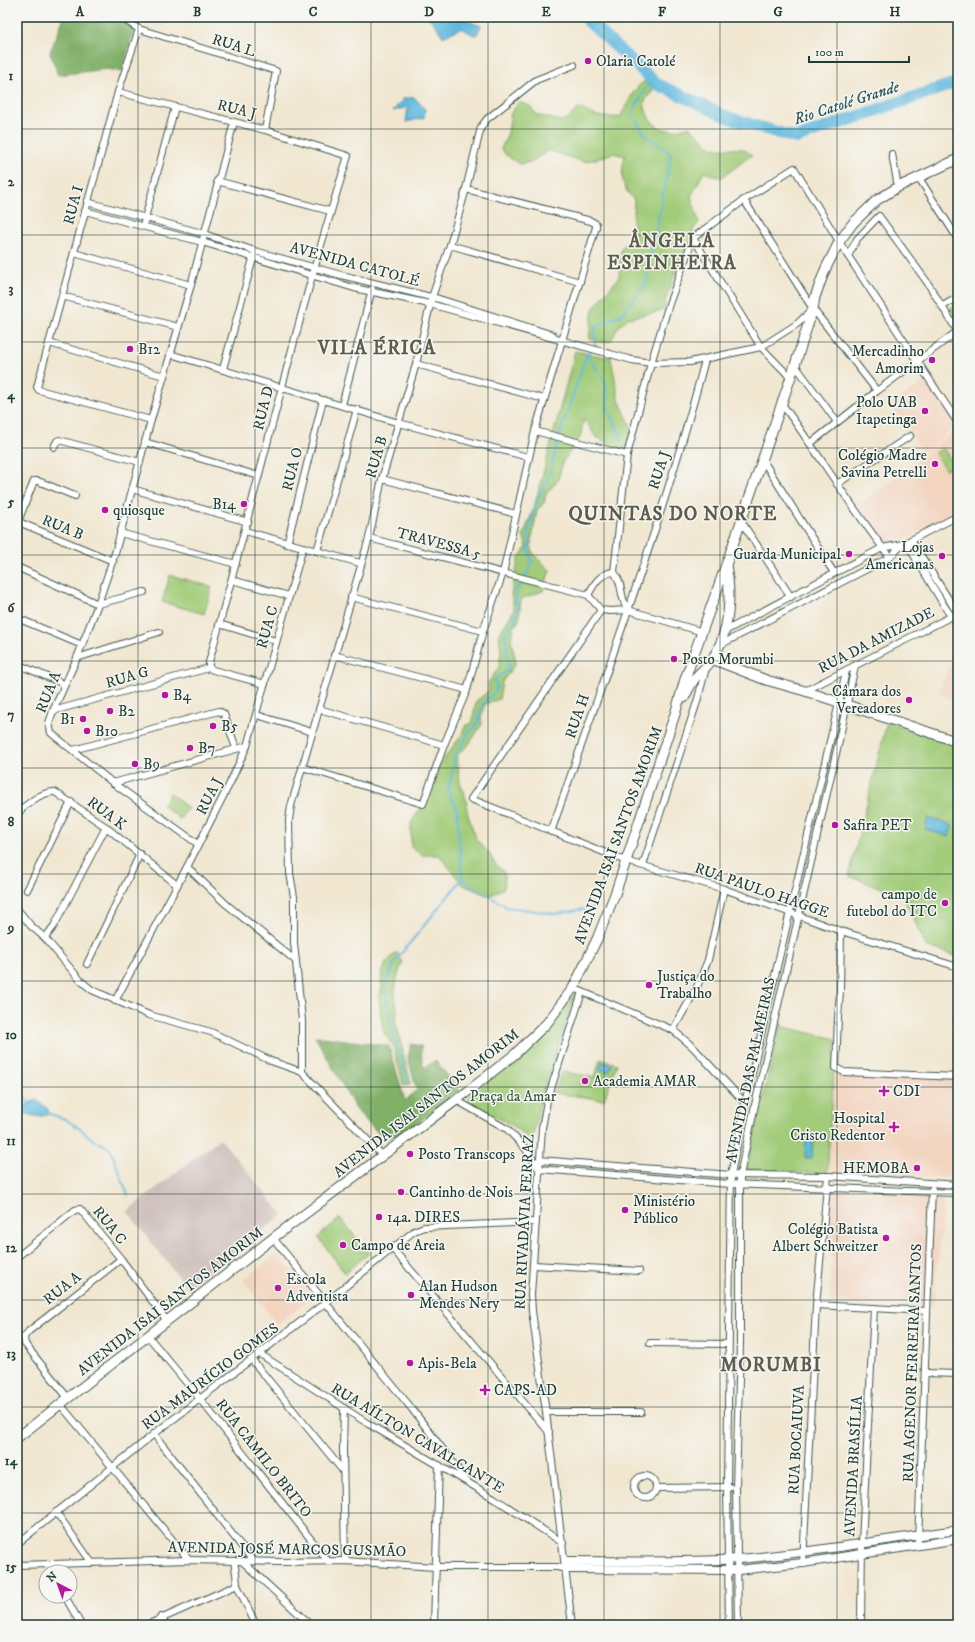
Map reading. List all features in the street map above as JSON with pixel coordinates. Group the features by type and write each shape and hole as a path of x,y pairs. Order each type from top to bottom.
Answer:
{"main road":[{"name":"AVENIDA ISAI SANTOS AMORIM","path":"17,1438 273,1238 383,1156 515,1054 547,1023 572,988 598,939 676,712 692,658 703,632 720,578 726,565 796,364 822,276 839,242 853,223 877,200 898,187 957,161"},
{"path":"676,712 695,678 709,664 719,646 729,604 729,584 726,565"},
{"path":"692,658 805,691 843,705 958,742"}],"street":[{"name":"RUA L","path":"120,17 139,29 276,71 265,130"},
{"name":"RUA I","path":"139,29 118,92 37,389 151,420"},
{"name":"RUA B","path":"302,1072 302,1020 294,943 294,897 290,873 289,820 302,767 360,563 369,538 382,479 416,364 431,300 450,245 466,189 481,127 483,123 536,80 574,65"},
{"name":"RUA J","path":"118,92 265,130 348,156"},
{"path":"143,226 175,107"},
{"path":"204,234 234,122"},
{"path":"892,154 898,187"},
{"name":"RUA D","path":"209,668 209,662 219,624 248,522 281,387 330,211 348,156"},
{"path":"628,610 624,604 621,584 614,572 627,455 651,363 669,304 694,238 744,200 794,168 839,242 916,361 956,414 958,423"},
{"path":"919,178 958,239"},
{"path":"217,181 330,211"},
{"path":"302,767 423,804 444,745 467,690 483,631 503,573 528,457 560,339 580,282 596,229 596,224 592,221 466,189"},
{"path":"744,200 813,308 877,391"},
{"name":"AVENIDA CATOLÉ","path":"87,202 204,234 314,268 374,283 545,332 560,339 632,360 651,363 678,363 705,360 761,347"},
{"name":"AVENIDA CATOLÉ","path":"85,211 202,242 371,292 431,300"},
{"path":"811,443 916,361 958,331 943,306 893,233 879,216 857,239 848,256"},
{"name":"RUA A","path":"198,844 113,783 51,733 49,723 64,684 77,658 113,561 204,234"},
{"path":"694,238 761,347 791,378"},
{"path":"450,245 580,282"},
{"path":"223,369 255,250"},
{"path":"74,254 191,285"},
{"path":"342,405 374,283"},
{"path":"62,296 178,327"},
{"path":"943,306 958,297"},
{"path":"761,347 796,324 813,308"},
{"path":"49,343 164,376"},
{"path":"170,354 358,409 399,423 528,457"},
{"name":"RUA J","path":"628,610 691,416 705,360"},
{"path":"416,364 544,399"},
{"path":"796,364 837,422"},
{"name":"RUA O","path":"287,544 323,400"},
{"path":"782,404 811,443 862,522 890,557"},
{"path":"318,551 358,409"},
{"path":"535,431 627,455"},
{"path":"837,484 910,436"},
{"path":"54,447 58,440 140,462"},
{"path":"145,442 259,476"},
{"path":"762,460 834,574"},
{"path":"382,479 516,514"},
{"name":"RUA B","path":"75,496 38,481 34,481 19,519 20,523 113,561"},
{"path":"132,489 248,522"},
{"path":"723,632 882,548 907,542 958,516"},
{"path":"741,521 791,597"},
{"path":"245,531 287,544 360,563"},
{"path":"120,533 236,564"},
{"name":"TRAVESSA 5","path":"369,538 588,595"},
{"path":"719,646 890,557 907,542"},
{"path":"907,542 958,613"},
{"path":"907,542 951,616 958,620"},
{"name":"RUA C","path":"257,715 276,641 303,547"},
{"path":"17,567 98,604 144,592"},
{"path":"614,572 608,572 600,577 588,595 601,610 628,610 703,632"},
{"path":"232,580 289,596"},
{"path":"351,597 483,631"},
{"path":"601,610 471,798 550,832 626,861"},
{"name":"RUA H","path":"550,832 628,610"},
{"name":"RUA DA AMIZADE","path":"805,691 958,613"},
{"path":"17,618 82,645"},
{"path":"219,624 276,641"},
{"path":"77,658 160,632"},
{"path":"334,655 467,690"},
{"path":"17,664 64,684"},
{"path":"643,865 709,664"},
{"name":"AVENIDA DAS PALMEIRAS","path":"729,1625 727,1487 731,1175 745,1103 757,1057 789,913 843,705 855,666"},
{"path":"209,668 265,684"},
{"name":"RUA G","path":"53,711 209,668"},
{"name":"AVENIDA DAS PALMEIRAS","path":"738,1625 736,1487 740,1344 740,1175 754,1105 798,916 843,705 846,670"},
{"path":"319,709 444,745"},
{"path":"73,750 219,711 224,714 236,748"},
{"name":"RUA J","path":"115,1001 229,785 247,746 257,715"},
{"path":"257,715 312,732"},
{"path":"113,783 247,746"},
{"name":"RUA K","path":"17,814 30,802 48,793 55,792 106,827 177,885"},
{"path":"27,890 71,802"},
{"path":"45,938 54,926 106,827"},
{"path":"87,964 140,854"},
{"name":"RUA PAULO HAGGE","path":"626,861 724,890 841,931 958,967"},
{"path":"187,867 226,904 296,961"},
{"path":"673,1030 696,989 708,960 724,890"},
{"path":"17,909 31,926 45,938 81,981 92,990 149,1015 211,1032 271,1061 302,1072 383,1156"},
{"path":"841,931 840,991 836,1064 838,1070 844,1072 958,1077"},
{"path":"572,988 673,1030 692,1046 745,1103"},
{"name":"RUA RIVADÁVIA FERRAZ","path":"572,1625 566,1565 531,1295 534,1264 538,1164 542,1128 547,1101 582,992"},
{"path":"456,1100 507,1129 538,1164 730,1184 740,1183 958,1194"},
{"path":"538,1164 731,1175 828,1176 958,1185"},
{"name":"RUA BOCAIUVA","path":"803,1563 802,1553 816,1305 828,1176"},
{"name":"RUA AGENOR FERREIRA SANTOS","path":"918,1544 933,1184"},
{"name":"RUA C","path":"17,1257 77,1209 82,1211 121,1259 167,1321"},
{"name":"RUA MAURÍCIO GOMES","path":"17,1544 112,1467 260,1354 414,1231 424,1227 536,1222"},
{"path":"273,1238 412,1409 470,1484"},
{"path":"730,1247 740,1247"},
{"path":"392,1248 548,1432"},
{"name":"RUA A","path":"64,1401 25,1344 24,1337 29,1331 121,1259"},
{"path":"534,1264 639,1271"},
{"path":"816,1305 927,1311"},
{"name":"AVENIDA BRASÍLIA","path":"861,1625 862,1544 874,1308"},
{"name":"RUA CAMILO BRITO","path":"148,1336 200,1399 328,1561"},
{"path":"650,1343 728,1344"},
{"name":"RUA AÍLTON CAVALCANTE","path":"260,1354 344,1408 470,1484 563,1543"},
{"path":"252,1360 343,1471"},
{"path":"925,1373 958,1374"},
{"path":"64,1401 112,1467 189,1560"},
{"path":"344,1408 343,1471 345,1561"},
{"path":"546,1412 641,1412"},
{"path":"154,1434 253,1561"},
{"path":"434,1625 439,1465"},
{"path":"656,1488 736,1487"},
{"path":"56,1512 92,1563"},
{"name":"AVENIDA JOSÉ MARCOS GUSMÃO","path":"49,1564 189,1560 243,1562 345,1561 435,1567 557,1567 566,1565 737,1559 802,1553 958,1530"},
{"name":"AVENIDA JOSÉ MARCOS GUSMÃO","path":"566,1565 738,1570 803,1563 958,1539"},
{"path":"234,1561 237,1585 256,1625"},
{"path":"243,1562 311,1625"},
{"name":"AVENIDA JOSÉ MARCOS GUSMÃO","path":"17,1565 38,1564"},
{"path":"147,1625 161,1617 237,1585"},
{"path":"69,1604 80,1625"},
{"path":"161,1617 166,1625"}],"shaded area":[{"name":"Polo UAB Itapetinga","path":"931,376 958,416 958,425 923,453 891,405"},
{"name":"Colégio Madre Savina Petrelli","path":"958,428 958,512 908,538 893,541 886,545 859,505"},
{"path":"958,658 958,703 939,692 947,671"},
{"name":"Hospital Cristo Redentor","path":"834,1074 958,1079 958,1177 945,1178 827,1174"},
{"path":"220,1138 283,1215 187,1288 127,1211"},
{"name":"Colégio Batista Albert Schweitzer","path":"832,1189 944,1195 934,1306 830,1303"},
{"name":"Escola Adventista","path":"277,1254 313,1296 277,1324 243,1280"}],"green space":[{"path":"64,17 119,17 134,28 122,72 107,69 58,75 50,52"},
{"path":"645,81 653,90 644,102 647,112 651,121 659,127 672,130 689,126 712,148 743,149 752,155 721,178 704,172 691,196 699,222 693,230 693,244 679,262 665,302 665,309 628,318 617,329 611,341 600,342 589,338 593,309 619,277 621,248 629,242 633,224 634,199 626,190 622,173 625,156 613,153 584,162 548,150 532,162 519,164 506,155 501,149 508,133 511,113 519,102 530,106 537,115 561,121 567,119 579,108 599,116 620,117 633,92"},
{"path":"958,303 958,321 950,309"},
{"path":"575,351 611,358 619,400 632,429 629,448 615,448 595,436 584,418 580,438 563,461 558,480 546,494 544,503 537,510 531,545 533,553 550,570 543,591 521,599 519,620 514,628 511,639 516,663 502,682 499,699 485,704 481,718 482,724 470,743 457,756 460,782 467,802 467,812 476,839 489,853 495,864 503,871 505,877 504,888 489,896 463,885 439,855 421,855 411,847 411,823 423,804 424,795 441,763 461,736 465,726 472,723 476,701 489,691 488,683 499,667 501,652 499,634 514,610 511,594 519,557 527,547 523,536 534,508"},
{"path":"943,448 954,465 945,470 935,453"},
{"path":"170,575 212,587 204,614 162,602"},
{"path":"887,722 958,745 958,957 926,946 903,896 849,876"},
{"path":"170,793 188,808 180,819 162,805"},
{"path":"396,952 403,962 398,974 396,987 395,1000 397,1010 395,1020 411,1084 404,1086 393,1046 385,1035 382,1025 379,1000 382,987 381,976 386,963"},
{"name":"Praça da Amar","path":"576,992 542,1094 532,1141 510,1124 474,1106 468,1098 545,1034"},
{"path":"780,1026 836,1039 827,1174 746,1169"},
{"path":"315,1036 389,1046 405,1101 417,1090 408,1058 411,1044 421,1046 422,1062 425,1068 435,1060 460,1091 401,1134 383,1138 357,1111"},
{"name":"Academia AMAR","path":"600,1059 617,1064 604,1100 554,1093 562,1072 595,1077"},
{"name":"Campo de Areia","path":"340,1218 369,1253 345,1273 318,1237"}],"water":[{"path":"428,17 457,17 481,26 476,36 461,28 443,37"},
{"path":"414,97 425,109 424,118 406,122 408,107 393,111 403,99"},
{"path":"928,818 952,825 949,837 925,829"},
{"path":"602,1062 612,1065 609,1072 599,1069"},
{"path":"35,1099 48,1109 49,1114 36,1116 24,1113 23,1107"},
{"path":"806,1134 813,1135 812,1159 805,1159"}],"waterway":[{"name":"Rio Catolé Grande","path":"588,17 588,21 657,84 727,117 796,138 958,82"},
{"path":"622,438 608,411 606,383 587,354 595,347 595,327 621,315 646,283 671,154 644,133 632,114 648,84 657,84"},
{"path":"587,354 559,436 549,476 535,506 528,535 530,545 528,549 532,562 523,583 515,590 517,594 515,602 518,605 517,614 514,615 516,622 510,625 508,631 505,633 509,669 494,680 497,688 482,705 475,727 473,730 469,730 463,744 455,755 448,789 457,810 462,879 507,907 557,914 595,907"},
{"path":"408,1083 387,1005 386,982 396,960 462,879"},
{"path":"17,1083 23,1095 30,1104"},
{"path":"47,1113 65,1119 82,1130 92,1139 110,1148 128,1195"}],"place":[{"name":"Olaria Catolé","path":"588,61"},
{"name":"B12","path":"130,349"},
{"name":"Mercadinho Amorim","path":"932,360"},
{"name":"Polo UAB Itapetinga","path":"925,411"},
{"name":"Colégio Madre Savina Petrelli","path":"935,464"},
{"name":"B14","path":"244,504"},
{"name":"quiosque","path":"105,510"},
{"name":"Guarda Municipal","path":"849,554"},
{"name":"Lojas Americanas","path":"942,556"},
{"name":"Posto Morumbi","path":"674,659"},
{"name":"B4","path":"165,695"},
{"name":"Câmara dos Vereadores","path":"909,700"},
{"name":"B2","path":"110,711"},
{"name":"B1","path":"83,719"},
{"name":"B5","path":"213,726"},
{"name":"B10","path":"87,731"},
{"name":"B7","path":"190,748"},
{"name":"B9","path":"135,764"},
{"name":"Safira PET","path":"835,825"},
{"name":"campo de futebol do ITC","path":"945,903"},
{"name":"Justiça do Trabalho","path":"649,985"},
{"name":"Academia AMAR","path":"585,1081"},
{"name":"CDI","path":"884,1091"},
{"name":"Hospital Cristo Redentor","path":"894,1127"},
{"name":"Posto Transcops","path":"410,1154"},
{"name":"HEMOBA","path":"917,1168"},
{"name":"Cantinho de Nois","path":"401,1192"},
{"name":"Ministério Público","path":"625,1210"},
{"name":"14a. DIRES","path":"379,1217"},
{"name":"Colégio Batista Albert Schweitzer","path":"886,1238"},
{"name":"Campo de Areia","path":"343,1245"},
{"name":"Escola Adventista","path":"278,1288"},
{"name":"Alan Hudson Mendes Nery","path":"411,1295"},
{"name":"Apis-Bela","path":"410,1363"},
{"name":"CAPS-AD","path":"485,1390"}],"district":[{"name":"ÂNGELA ESPINHEIRA","path":"672,251"},
{"name":"VILA ÉRICA","path":"377,347"},
{"name":"QUINTAS DO NORTE","path":"673,513"},
{"name":"MORUMBI","path":"771,1364"}]}
